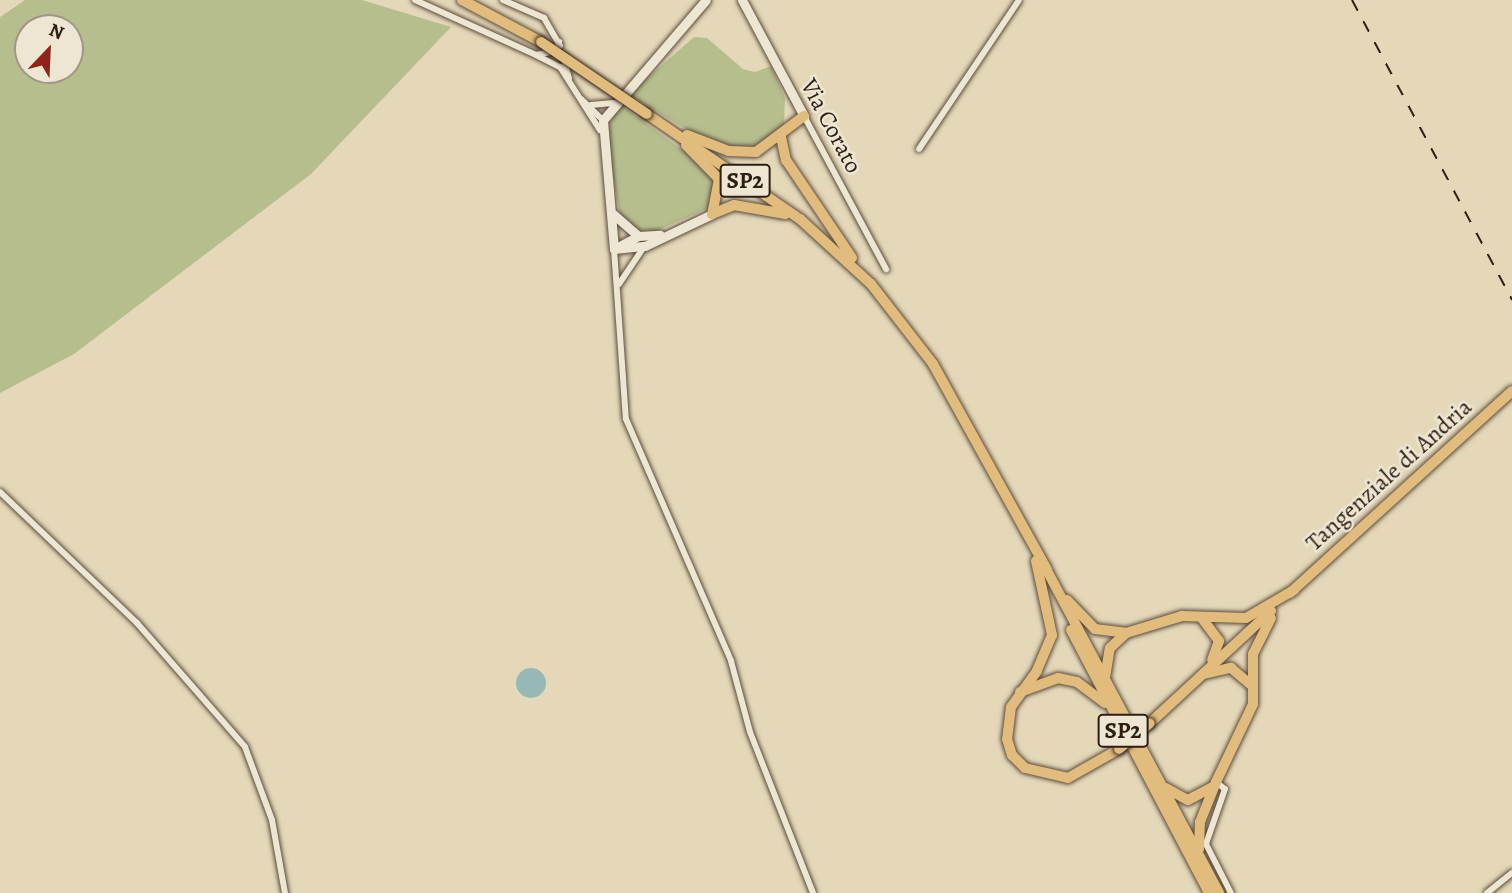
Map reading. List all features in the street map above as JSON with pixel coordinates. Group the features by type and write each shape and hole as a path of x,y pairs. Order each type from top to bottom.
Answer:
{"highway":[{"name":"SP2","path":"1042,567 1105,678 1219,893"},
{"name":"SP2","path":"1042,567 1111,708 1209,893"},
{"path":"1105,678 1110,648 1126,633"},
{"path":"1020,692 1058,678 1077,682 1111,708"},
{"path":"1162,785 1188,800 1216,782"},
{"path":"1199,856 1200,822 1216,782"}],"main road":[{"name":"SP2","path":"462,0 541,42 658,121 814,231 871,284 933,364 1042,567"},
{"name":"Via Corato","path":"742,0 804,116"},
{"path":"614,249 602,125 613,103 703,1"},
{"path":"658,121 730,151 756,152 781,137 804,116"},
{"path":"675,133 719,179 712,214"},
{"path":"781,137 786,160 871,284"},
{"path":"609,206 617,223 638,236"},
{"path":"614,249 645,246 660,235 712,214 757,206 814,231"},
{"path":"614,249 638,236 660,235"},
{"name":"Tangenziale di Andria","path":"1294,590 1512,391"},
{"path":"1042,567 1081,620 1105,634 1126,633 1201,616 1245,618 1294,590"},
{"path":"1042,567 1052,635 1037,671 1020,692 1008,714 1007,739 1025,768 1068,778 1119,749 1294,590"},
{"path":"1216,782 1254,692 1258,638 1294,590"},
{"path":"1200,676 1219,641 1201,616"},
{"path":"1200,676 1231,668 1254,692"}],"street":[{"path":"415,0 536,55 569,78"},
{"path":"503,0 544,18 559,42 569,78 579,98 602,125"},
{"path":"519,0 523,8"},
{"path":"919,149 1019,0"},
{"path":"536,55 555,51 559,42"},
{"path":"579,98 589,105 602,125"},
{"path":"589,105 613,103"},
{"name":"Via Corato","path":"804,116 886,269"},
{"path":"618,289 631,258 645,246"},
{"path":"614,249 626,419 731,661 750,732 813,893"},
{"path":"0,492 137,623 238,737 272,820 285,893"},
{"path":"1216,782 1225,789 1206,844 1231,893"},
{"path":"1487,893 1512,873"}],"green space":[{"path":"25,0 362,0 451,27 311,174 74,354 0,393 0,17"},
{"path":"694,37 707,38 743,69 755,72 771,66 785,98 784,125 762,147 737,150 707,142 629,94"},
{"path":"619,104 710,170 718,184 708,208 650,234 622,225 605,135"}],"water":[{"path":"531,668 537,669 545,677 545,689 537,697 531,698 525,697 517,689 516,683 517,677 525,669"}],"railway":[{"path":"1352,0 1512,300"}]}
